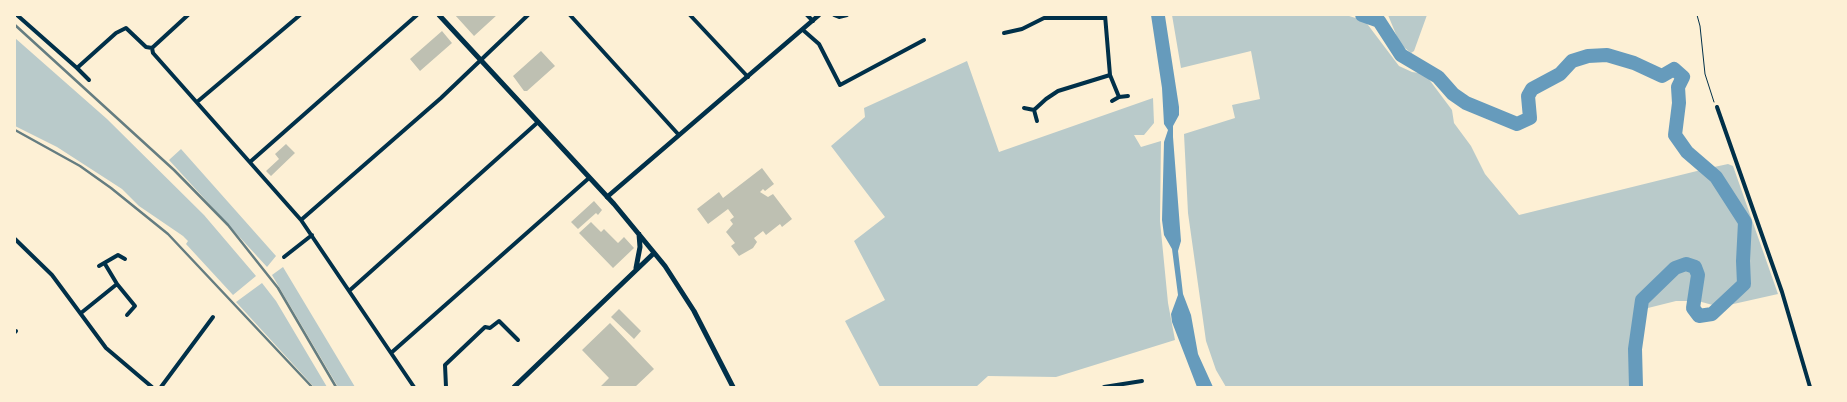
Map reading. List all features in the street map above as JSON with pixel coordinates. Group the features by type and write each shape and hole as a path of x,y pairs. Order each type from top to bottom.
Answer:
{"main road":[{"path":"439,15 638,232 694,311 733,387"},
{"path":"636,269 640,247 638,232"},
{"path":"514,387 654,253"}],"street":[{"path":"17,15 89,80"},
{"path":"152,48 188,15"},
{"path":"197,102 300,15"},
{"path":"250,162 417,15"},
{"path":"301,220 480,61 528,15"},
{"path":"570,15 678,134"},
{"path":"690,15 748,77"},
{"path":"807,15 812,21"},
{"path":"606,197 819,15"},
{"path":"834,15 838,17 847,15"},
{"path":"1004,33 1022,29 1044,18 1105,16 1110,75 1119,97"},
{"path":"77,68 116,33 126,28 146,47 152,48"},
{"path":"803,30 819,44 840,85 924,40"},
{"path":"152,48 153,53 301,220 414,387"},
{"path":"1034,110 1058,91 1110,75"},
{"path":"1112,101 1119,97 1128,96"},
{"path":"1717,107 1782,292 1810,387"},
{"path":"1024,108 1034,110"},
{"path":"1034,110 1037,121"},
{"path":"349,291 536,122"},
{"path":"391,353 589,178"},
{"path":"284,257 312,235"},
{"path":"15,239 44,266 106,348 152,387"},
{"path":"99,266 118,255 125,259"},
{"path":"105,264 117,284 135,306 127,315"},
{"path":"81,313 117,284"},
{"path":"161,387 213,318"},
{"path":"446,387 446,365 485,327 490,328 499,321 518,340"},
{"path":"1104,387 1142,381"}],"path":[{"path":"1697,15 1705,74 1711,96 1717,107"}],"shaded area":[{"path":"1172,15 1346,15 1365,21 1399,66 1412,72 1425,74 1452,110 1454,123 1471,146 1485,174 1519,215 1705,169 1728,164 1733,166 1778,294 1720,307 1698,301 1676,301 1648,308 1641,315 1631,355 1636,387 1226,387 1216,370 1206,341 1188,213 1184,134 1235,118 1232,105 1260,99 1251,51 1181,68"},
{"path":"1388,15 1427,15 1414,51 1411,53 1400,44"},
{"path":"15,38 107,119 204,215 256,276 233,295 186,244 188,241 183,236 139,206 122,189 57,147 15,126"},
{"path":"967,61 999,152 1153,98 1154,123 1144,135 1134,135 1141,147 1161,141 1160,221 1168,303 1175,340 1056,377 988,376 976,387 880,387 845,321 885,300 854,241 885,217 831,146 865,117 864,108"},
{"path":"181,149 276,256 267,267 169,160"},
{"path":"283,267 355,387 338,387 272,275"},
{"path":"262,283 276,301 327,387 314,387 236,302"}],"water":[{"path":"1151,15 1165,16 1179,107 1179,115 1173,126 1173,137 1181,241 1178,251 1183,294 1191,315 1198,354 1213,387 1197,387 1172,322 1171,314 1178,295 1172,249 1164,235 1162,220 1164,142 1168,130 1164,124 1162,88"}],"building":[{"path":"455,15 497,15 474,36"},
{"path":"442,31 452,43 420,71 410,59"},
{"path":"541,51 555,66 527,91 524,91 513,76"},
{"path":"286,144 295,153 271,176 266,171 279,159 275,154"},
{"path":"762,168 774,184 765,191 763,189 760,192 768,197 773,194 792,219 782,227 780,224 766,235 763,231 754,238 757,242 753,248 739,256 731,246 735,243 726,232 733,224 730,220 734,217 728,209 708,224 697,209 719,192 723,198"},
{"path":"594,201 602,210 578,229 571,222"},
{"path":"591,222 601,232 604,229 618,243 624,237 634,248 613,268 579,233"},
{"path":"619,309 641,331 634,339 611,317"},
{"path":"610,323 654,369 635,387 600,387 609,378 582,350"}],"waterway":[{"path":"1362,15 1379,21 1401,55 1438,77 1453,94 1466,103 1517,124 1530,118 1528,96 1532,89 1560,74 1572,61 1588,56 1607,55 1634,63 1662,76 1674,69 1683,77 1678,87 1679,103 1675,135 1687,152 1716,177 1745,222 1744,284 1712,314 1699,316 1693,308 1698,275 1695,267 1686,264 1675,268 1642,300 1635,349 1636,387"}],"railway":[{"path":"15,25 174,170 228,225 278,288 336,387"},
{"path":"15,130 80,166 111,188 168,234 312,387"}]}
